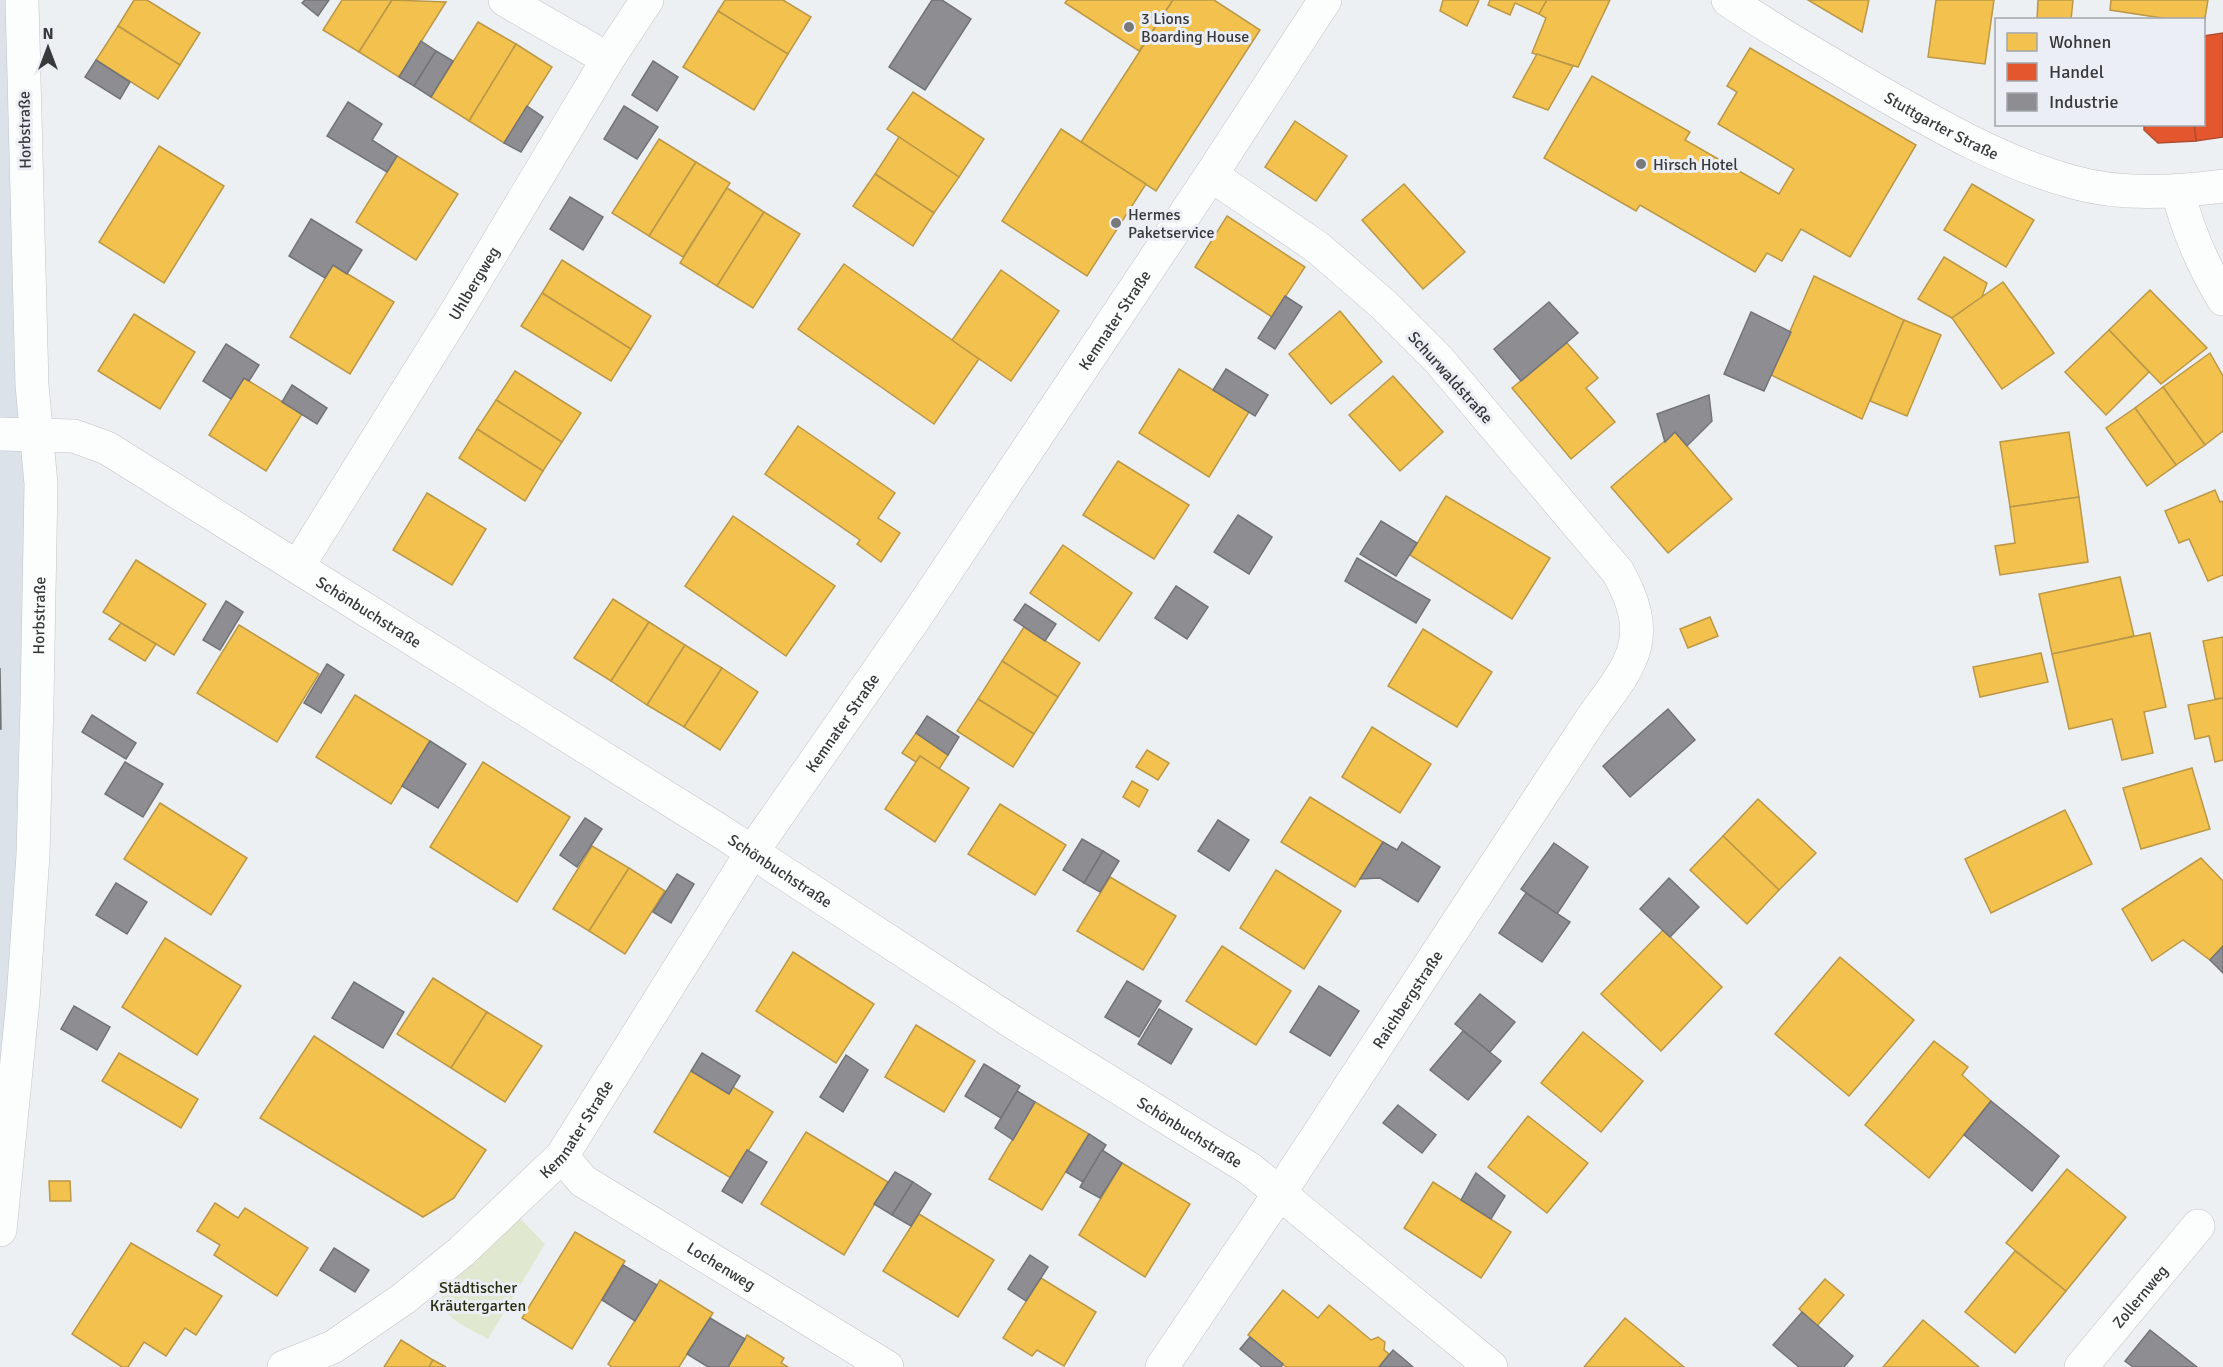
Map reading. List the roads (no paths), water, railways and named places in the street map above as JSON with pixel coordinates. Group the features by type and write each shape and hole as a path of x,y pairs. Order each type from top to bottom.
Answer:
{"street":[{"name":"Horbstraße","path":"0,1230 6,1110 33,855 40,484 32,374 22,0"},
{"path":"505,0 608,59"},
{"name":"Uhlbergweg","path":"298,566 455,315 608,59 647,0"},
{"name":"Kemnater Straße","path":"284,1367 333,1347 403,1299 470,1244 562,1156 752,852 842,725 1211,175 1325,0"},
{"name":"Stuttgarter Straße","path":"1728,0 1956,136 2075,183 2130,190 2178,191 2223,186"},
{"name":"Schurwaldstraße","path":"1211,175 1317,247 1348,272 1438,359 1604,553 1626,586 1633,603 1636,626"},
{"path":"2178,191 2184,218 2202,261 2223,299"},
{"name":"Schönbuchstraße","path":"0,434 74,436 107,448 298,566 752,852 1017,1025 1250,1169 1491,1367"},
{"name":"Raichbergstraße","path":"1162,1367 1592,718 1625,672 1636,649 1636,626"},
{"name":"Lochenweg","path":"562,1156 584,1181 887,1367"},
{"name":"Zollernweg","path":"2080,1367 2198,1226"}],"place":[{"name":"3 Lions Boarding House","path":"1129,27"},
{"name":"Hirsch Hotel","path":"1641,164"},
{"name":"Hermes Paketservice","path":"1116,223"}],"park label":[{"name":"Städtischer Kräutergarten","path":"478,1296"}]}
